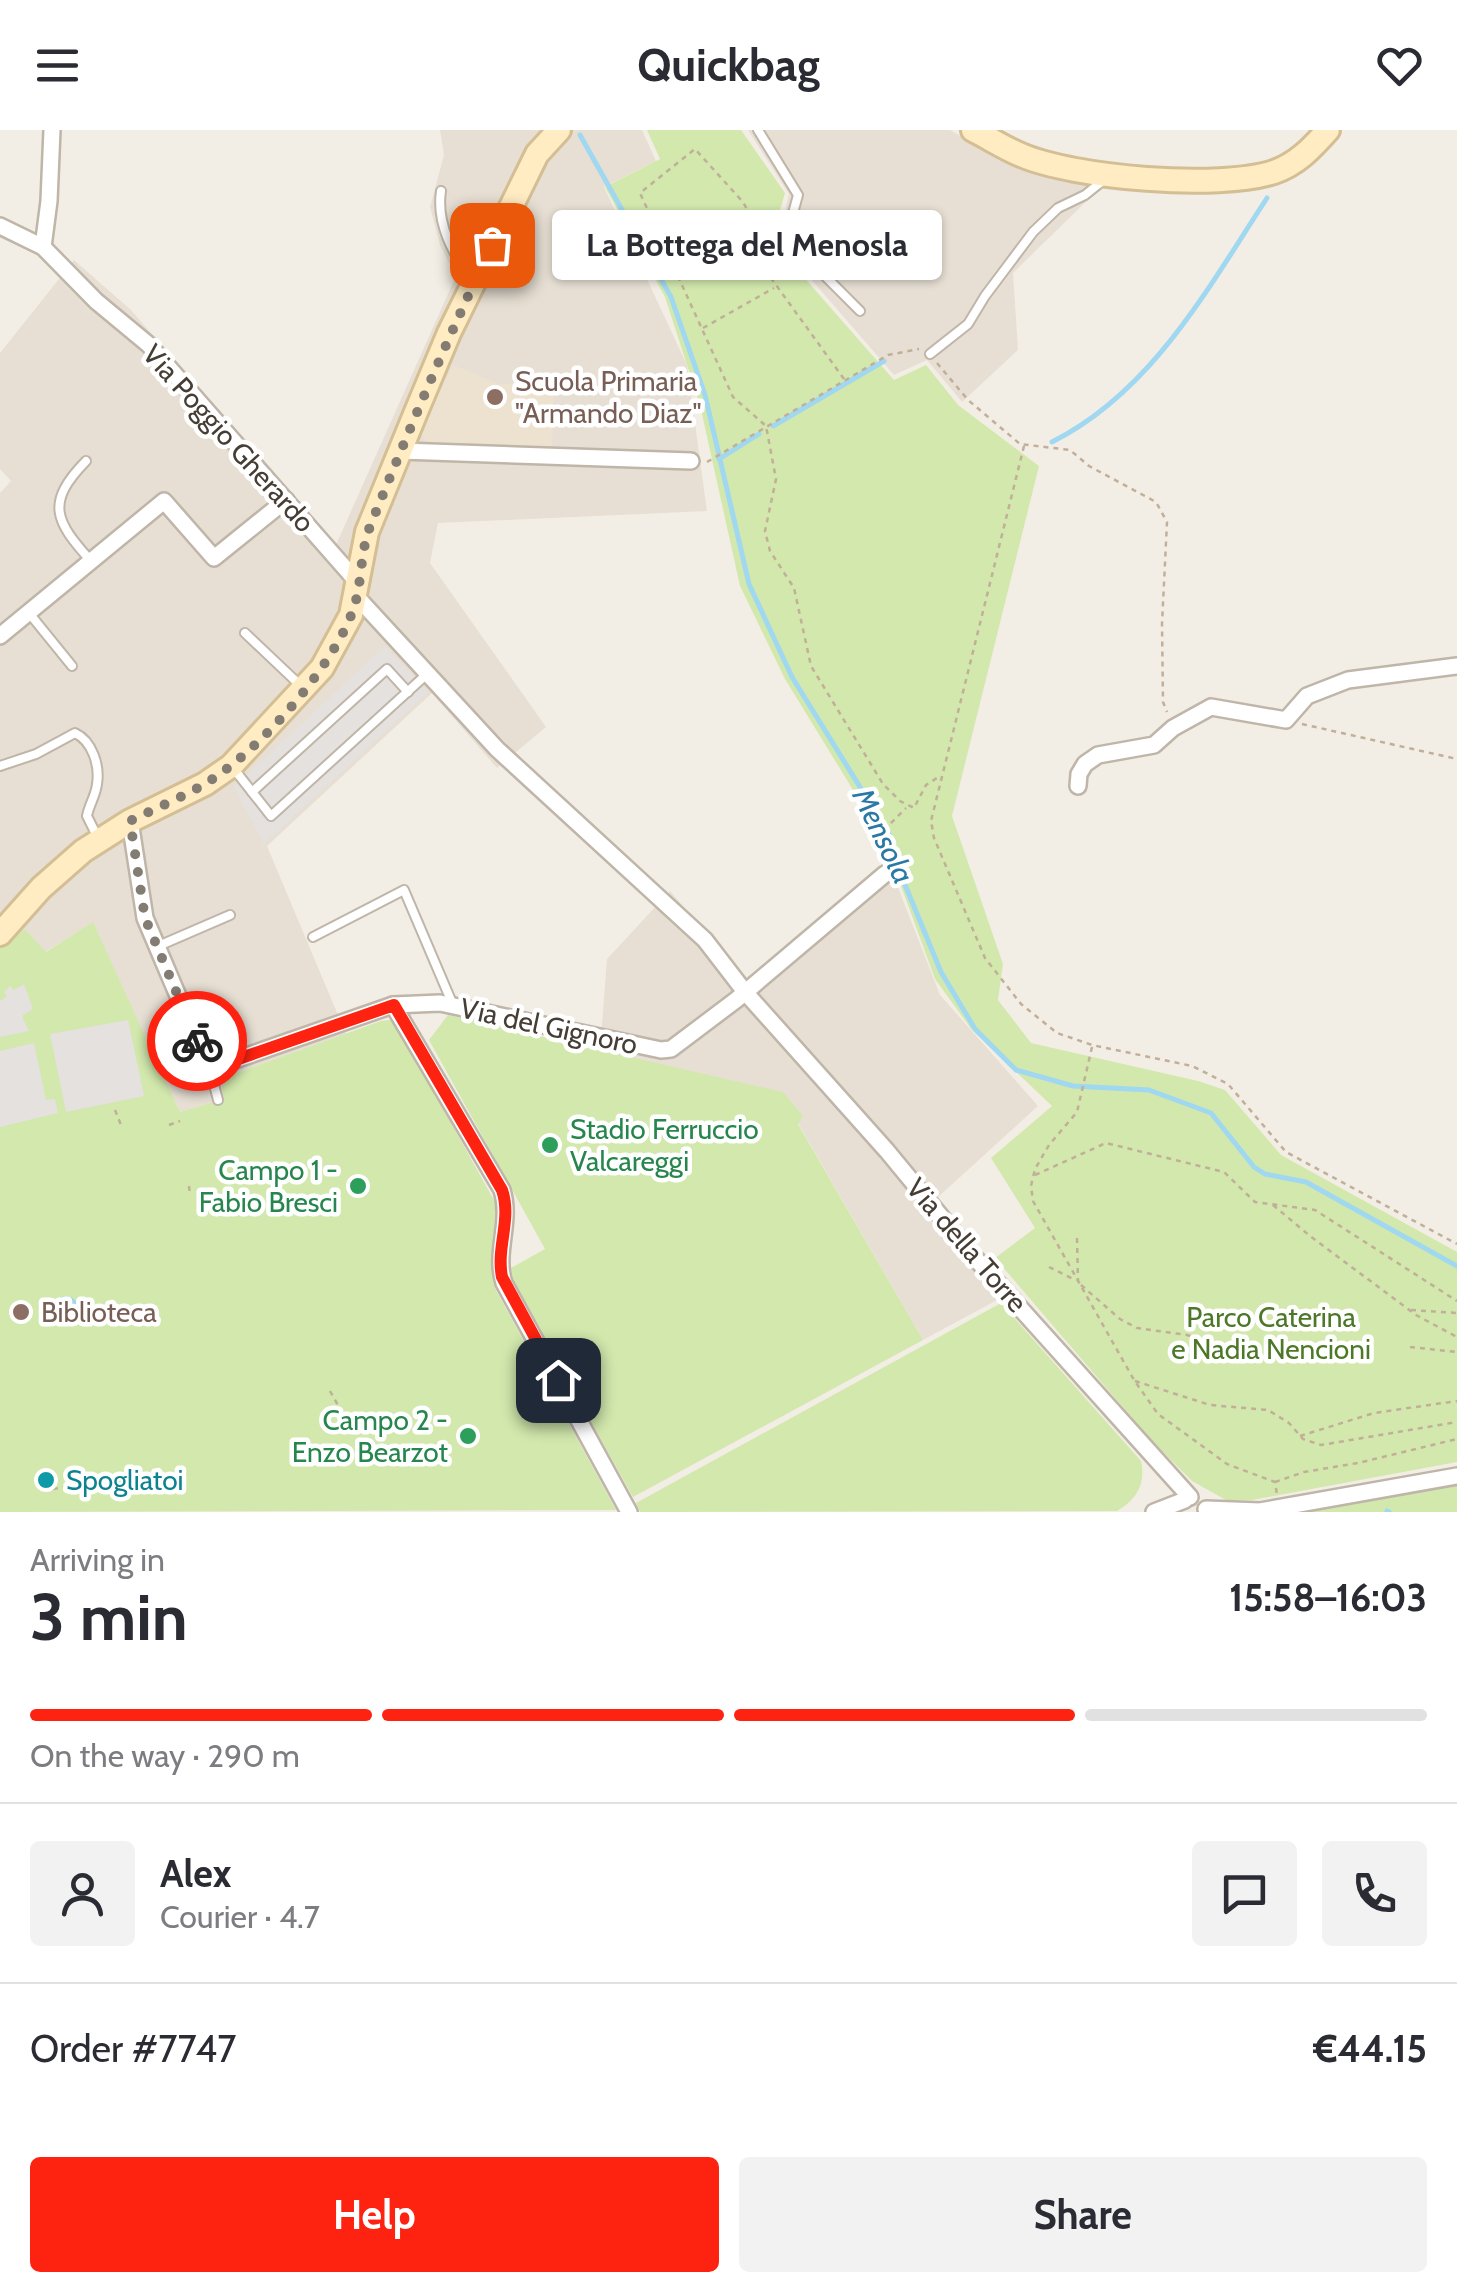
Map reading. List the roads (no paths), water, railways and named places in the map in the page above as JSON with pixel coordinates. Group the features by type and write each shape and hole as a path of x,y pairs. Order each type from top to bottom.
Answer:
{"street":[{"path":"43,247 52,130"},
{"path":"973,130 1023,156 1113,174 1216,182 1274,172 1299,160 1328,130"},
{"path":"0,934 41,888 100,840 231,766 305,690 342,634 358,590 368,532 474,284 537,154 556,131"},
{"name":"Via Poggio Gherardo","path":"0,226 43,247 172,369 358,590"},
{"path":"400,451 699,462"},
{"path":"0,636 164,501 214,558 286,500"},
{"name":"Via della Torre","path":"358,590 497,749 705,940 745,992 887,1151 1185,1503 1200,1497 1206,1510"},
{"path":"1078,786 1085,764 1098,755 1154,746 1172,728 1211,707 1286,720 1307,696 1348,680 1457,666"},
{"path":"130,821 145,918 209,1066"},
{"path":"745,992 886,874"},
{"name":"Via del Gignoro","path":"209,1066 220,1066 394,1005 433,1002 666,1050 745,992"},
{"path":"394,1005 502,1190 506,1213 500,1262 504,1284 629,1512"},
{"path":"1206,1510 1280,1508 1457,1476"},
{"path":"1154,1512 1185,1503"}],"lane":[{"path":"758,130 798,195 787,234 790,242 860,311"},
{"path":"930,354 968,324 985,296 1058,208 1085,195 1113,174"},
{"path":"441,191 441,220 453,252 474,284"},
{"path":"86,461 68,480 58,510 66,533 90,561"},
{"path":"29,613 72,666"},
{"path":"245,634 305,690"},
{"path":"252,792 387,670 408,692"},
{"path":"231,766 271,816 428,674"},
{"path":"0,766 36,754 75,733 82,736 90,746 96,766 97,786 87,816 100,840"},
{"path":"314,937 404,890 453,1005"},
{"path":"156,947 230,915"},
{"path":"209,1066 218,1100"}],"water":[{"path":"66,1296 78,1308 66,1320 54,1308"}],"waterway":[{"name":"Mensola","path":"580,135 671,297 705,395 749,584 792,677 889,834 901,875 941,972 975,1029 1016,1070 1073,1086 1149,1090 1211,1113 1254,1167 1265,1174 1306,1182 1457,1266"},
{"path":"1052,442 1088,421 1148,367 1199,302 1267,198"},
{"path":"773,426 884,361"},
{"path":"719,459 759,434"}],"place":[{"name":"La Bottega del Menosla","path":"492,245"},
{"name":"Scuola Primaria \"Armando Diaz\"","path":"495,397"},
{"name":"Stadio Ferruccio Valcareggi","path":"550,1145"},
{"name":"Campo 1 - Fabio Bresci","path":"358,1186"},
{"name":"Biblioteca","path":"21,1312"},
{"name":"Campo 2 - Enzo Bearzot","path":"468,1436"},
{"name":"Spogliatoi","path":"46,1480"}],"park label":[{"name":"Parco Caterina e Nadia Nencioni","path":"1271,1333"}]}
